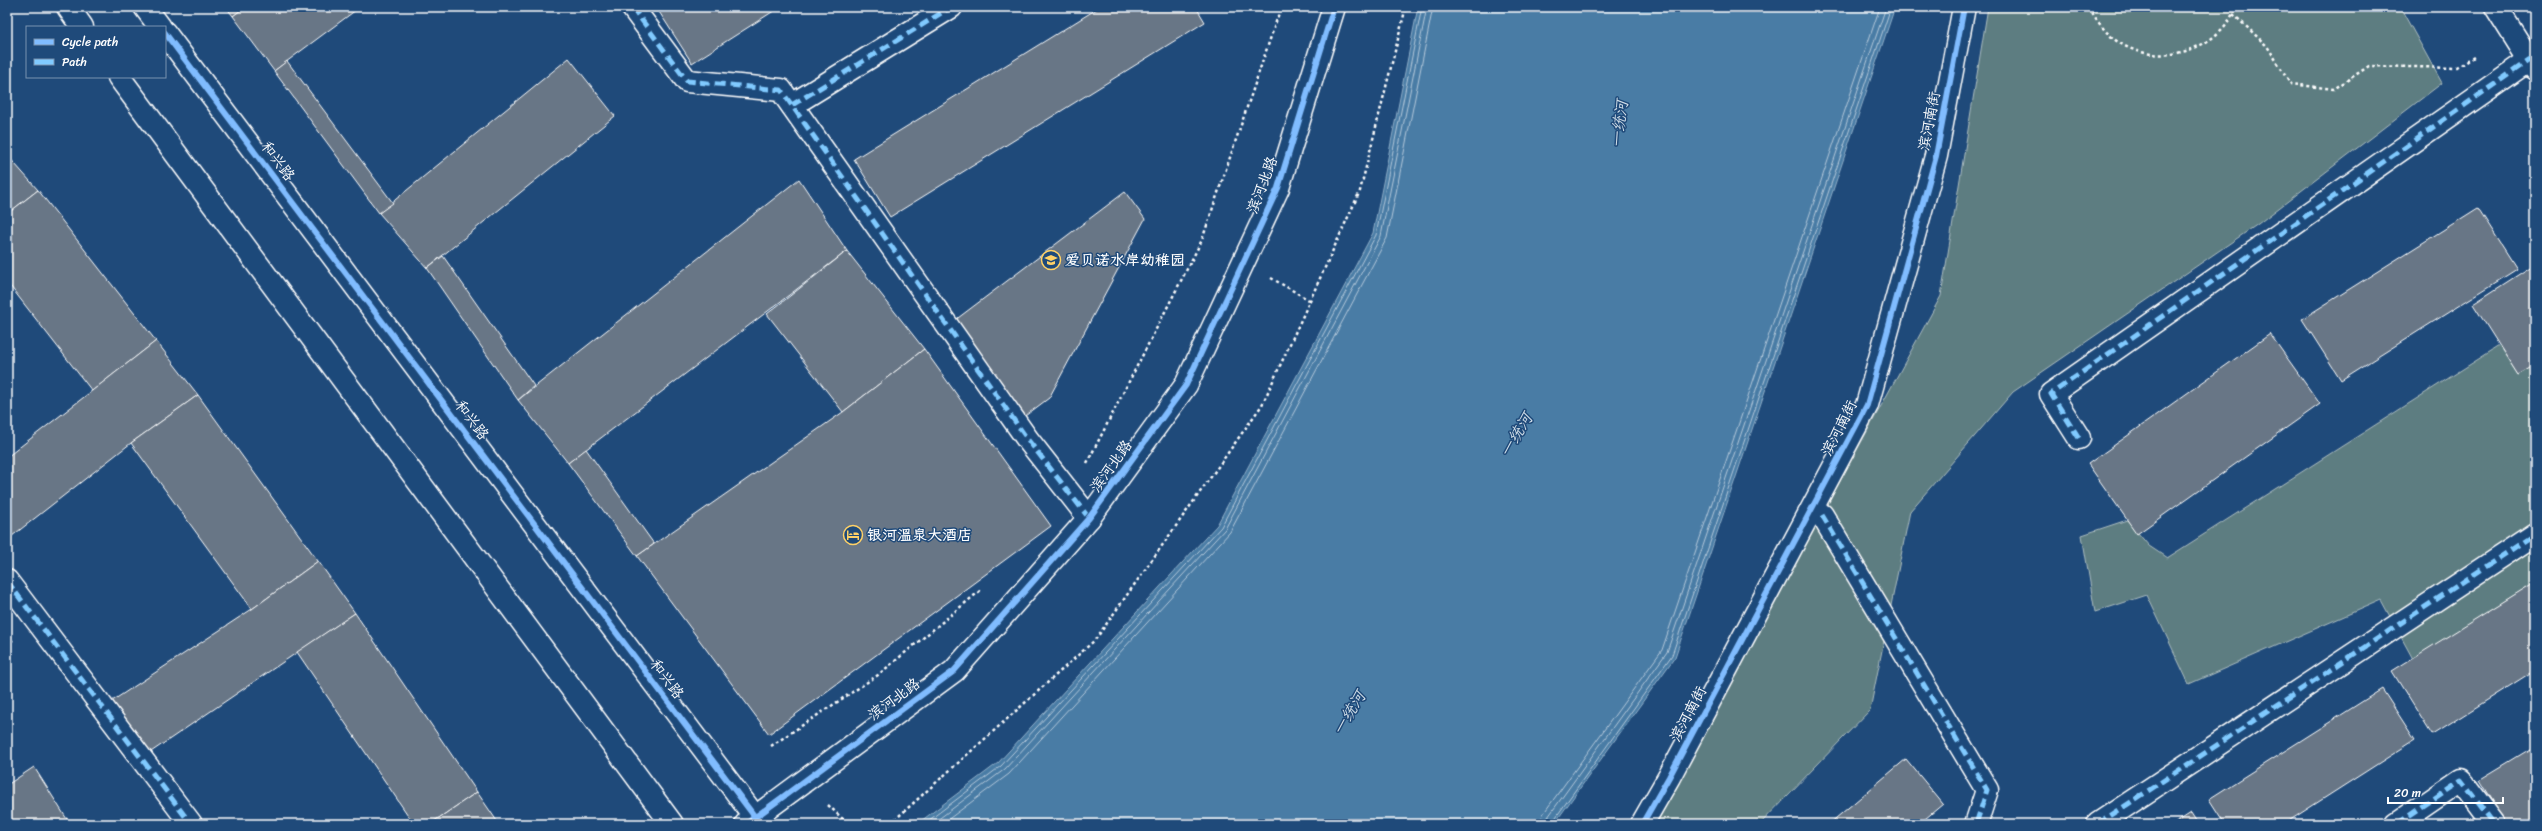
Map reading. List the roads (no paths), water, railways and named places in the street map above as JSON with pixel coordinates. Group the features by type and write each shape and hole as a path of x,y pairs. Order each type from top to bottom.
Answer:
{"street":[{"path":"68,7 81,26"},
{"path":"145,7 159,26"},
{"path":"632,7 686,81 781,90 1028,440 1089,518"},
{"path":"792,105 951,7"},
{"name":"滨河北路","path":"752,822 954,671 1089,518 1186,385 1278,188 1334,7"},
{"name":"滨河南街","path":"1642,824 1670,777 1867,405 1936,156 1964,7"},
{"path":"2080,438 2051,394 2533,61 2512,33 2496,7"},
{"name":"和兴路","path":"166,34 752,822"},
{"path":"120,78 672,824"},
{"path":"1822,515 1987,790 1976,824"},
{"path":"2098,824 2535,534"},
{"path":"7,581 191,824"},
{"path":"2397,824 2461,780 2494,824"}],"water":[{"name":"一统河","path":"1418,7 1895,7 1675,657 1554,824 917,824 998,763 1217,525 1373,233"}],"place":[{"name":"爱贝诺水岸幼稚园","path":"1051,260"},
{"name":"银河温泉大酒店","path":"853,535"}]}
